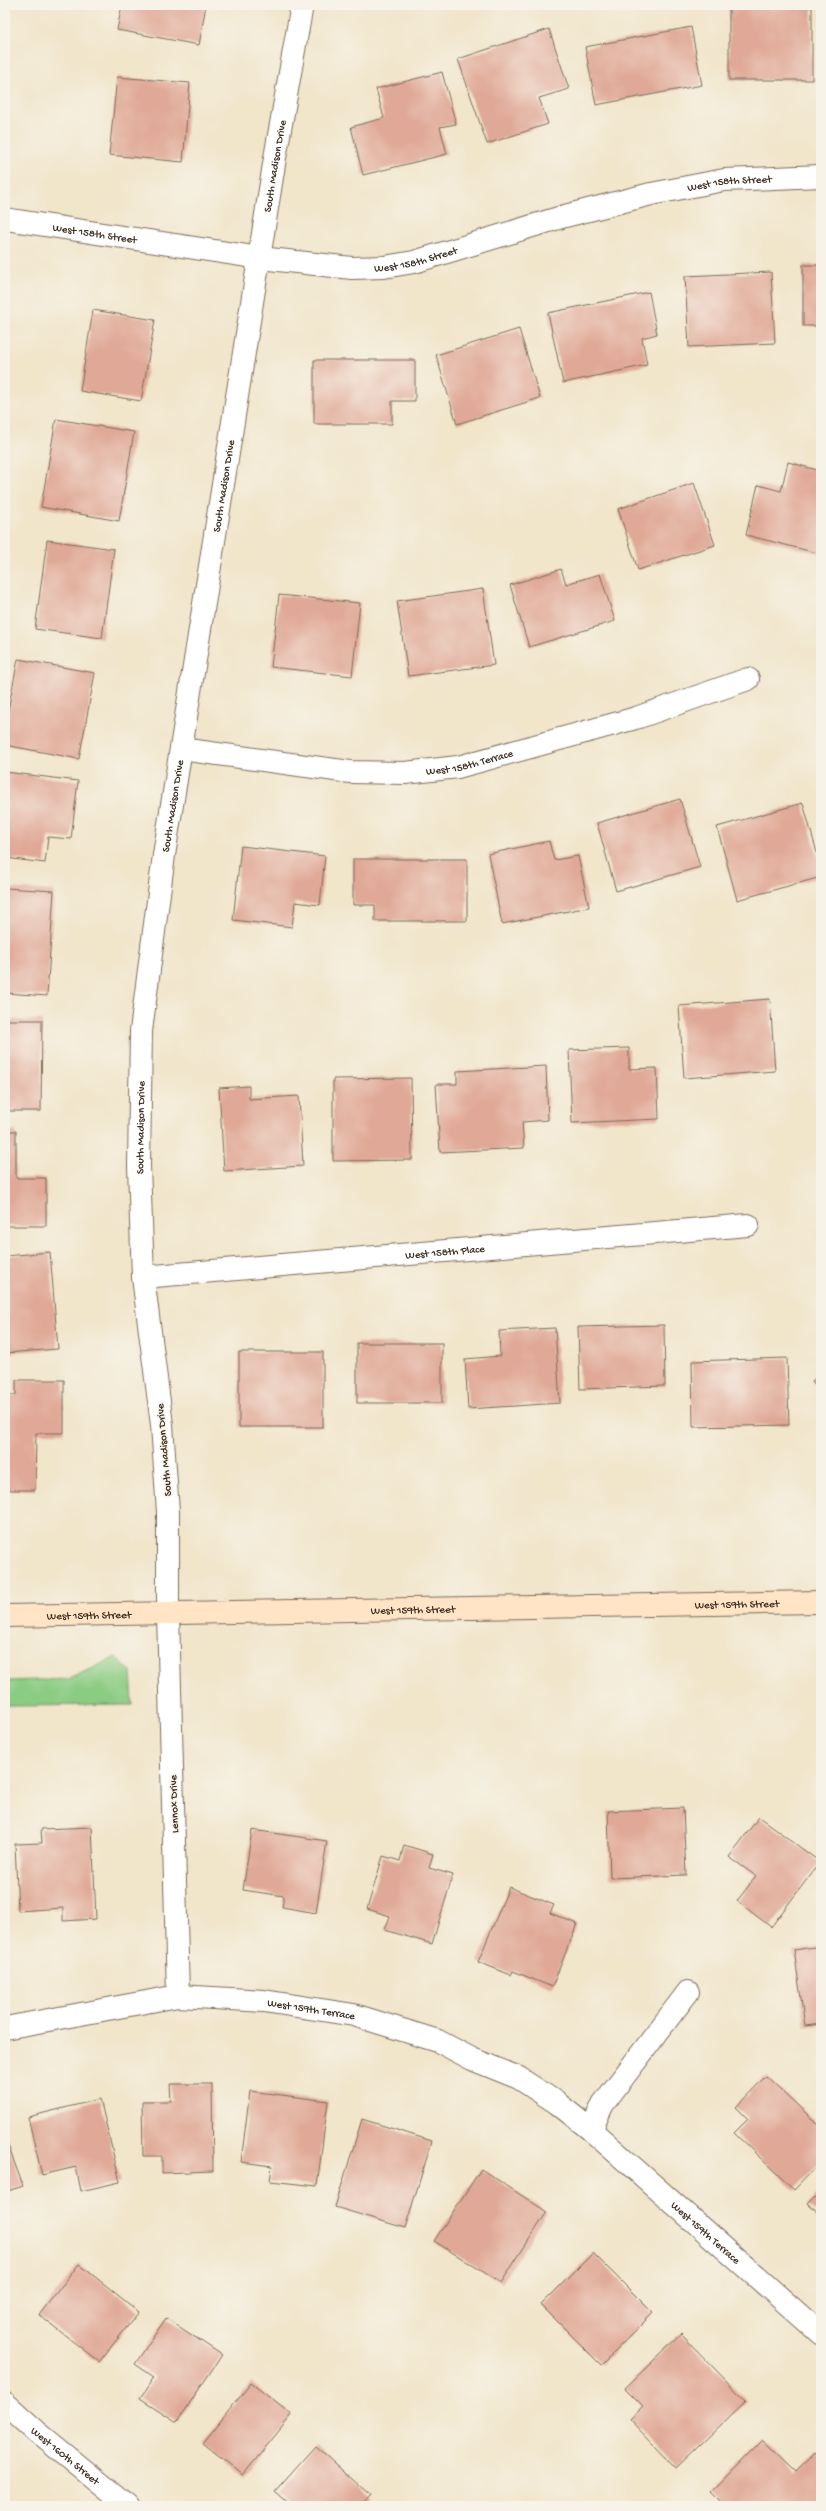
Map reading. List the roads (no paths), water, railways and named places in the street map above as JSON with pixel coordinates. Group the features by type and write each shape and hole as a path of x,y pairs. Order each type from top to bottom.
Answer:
{"main road":[{"name":"West 159th Street","path":"5,1616 821,1602"}],"street":[{"name":"South Madison Drive","path":"168,1613 168,1512 163,1441 142,1277 139,1166 141,1031 164,855 302,5"},
{"name":"West 158th Street","path":"5,219 260,258 352,268 384,267 414,262 565,216 652,194 724,180 821,176"},
{"name":"West 158th Terrace","path":"181,749 350,772 405,773 458,767 636,718 748,679"},
{"name":"West 158th Place","path":"142,1277 748,1225"},
{"name":"Lennox Drive","path":"168,1613 178,1996"},
{"path":"591,2130 603,2104 688,1992"},
{"name":"West 159th Terrace","path":"5,2028 178,1996 264,2001 354,2015 438,2041 472,2059 519,2078 557,2103 591,2130 821,2334"},
{"name":"West 160th Street","path":"5,2402 36,2431 128,2506"}]}
